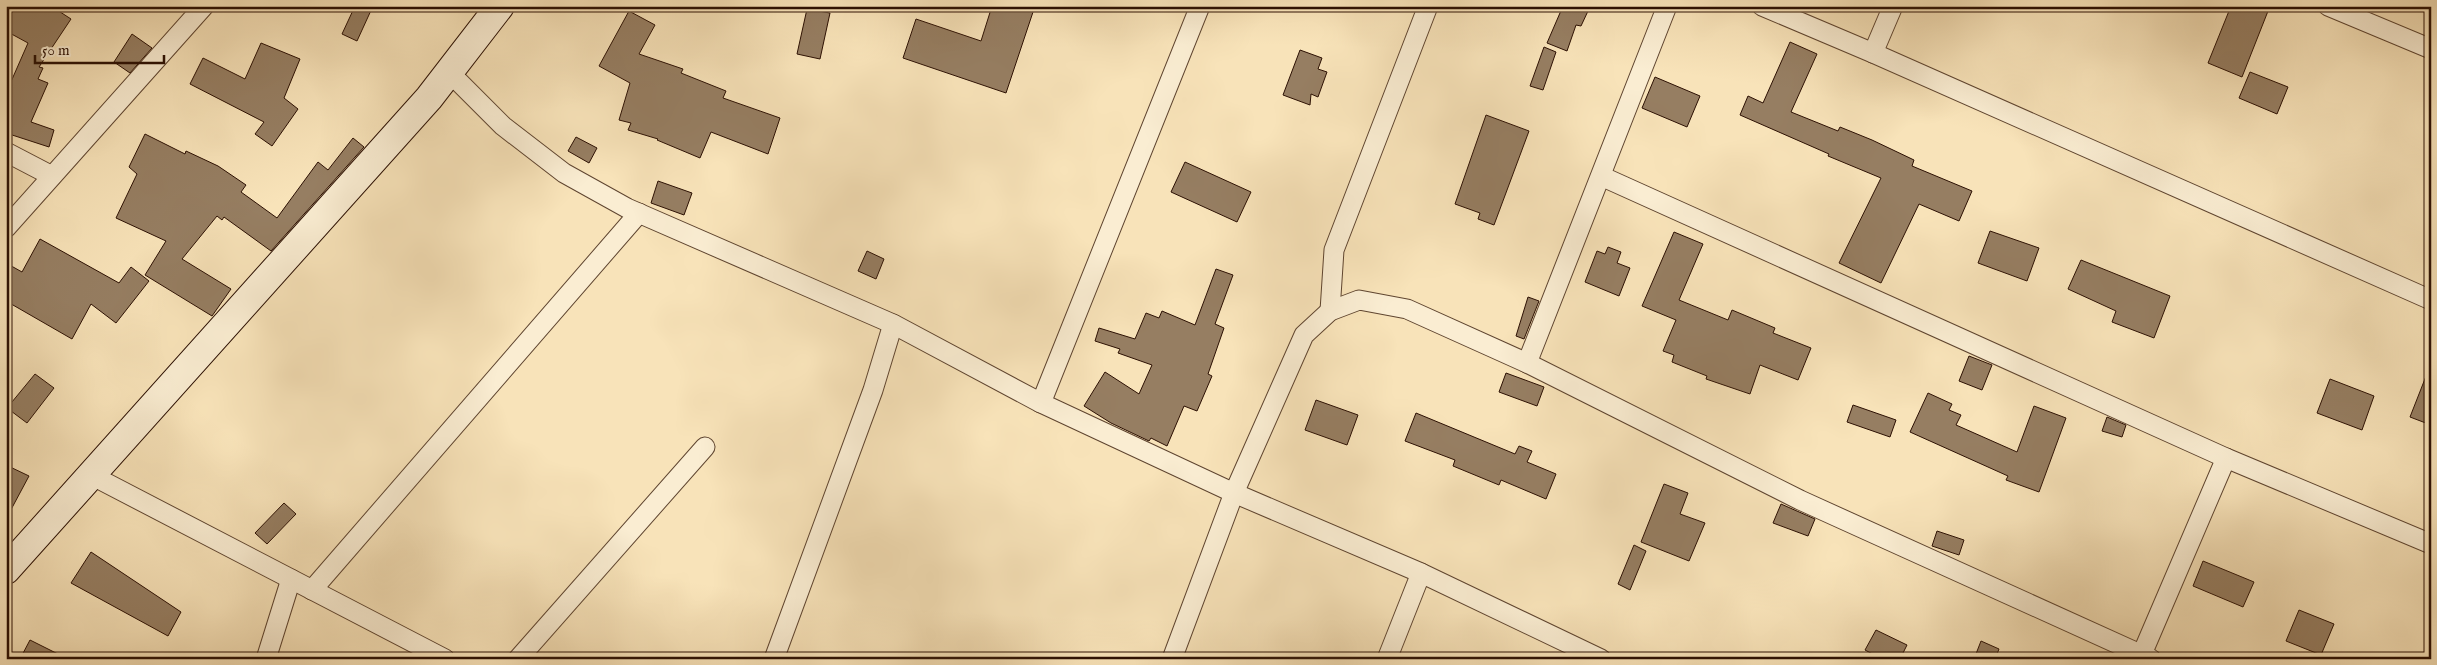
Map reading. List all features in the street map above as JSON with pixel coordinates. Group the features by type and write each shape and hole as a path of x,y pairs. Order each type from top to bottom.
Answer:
{"street":[{"path":"6,228 204,6"},
{"path":"6,570 429,98 500,6"},
{"path":"1041,403 1200,6"},
{"path":"1330,311 1334,250 1428,6"},
{"path":"1527,363 1667,6"},
{"path":"1762,6 1873,53 2431,300"},
{"path":"1873,53 1893,6"},
{"path":"2328,6 2431,49"},
{"path":"449,72 503,126 564,173 638,212 893,324 1041,403 1234,493 1422,573 1601,659"},
{"path":"6,152 52,176"},
{"path":"1601,176 2226,458 2431,544"},
{"path":"312,590 638,212"},
{"path":"1172,659 1234,493 1304,335 1330,311 1359,300 1407,309 1527,363 1800,500 2146,656 2226,458"},
{"path":"774,659 873,390 893,324"},
{"path":"518,659 705,446"},
{"path":"91,475 446,659"},
{"path":"1387,659 1422,573"},
{"path":"266,659 291,578"}],"building":[{"path":"15,6 51,6 71,19 39,67 43,68 38,79 48,83 31,122 54,130 49,147 6,133 6,93 28,43 6,31 6,21"},
{"path":"355,6 373,6 357,41 342,34"},
{"path":"992,6 1035,6 1006,93 903,58 916,19 981,41"},
{"path":"1563,6 1576,6 1588,11 1581,26 1576,25 1567,51 1547,43"},
{"path":"2231,6 2270,6 2242,77 2208,63"},
{"path":"807,9 830,13 820,59 797,54"},
{"path":"629,11 655,25 639,54 683,69 681,73 726,91 723,98 780,118 768,154 711,132 700,158 658,139 628,130 631,123 619,120 630,83 599,66"},
{"path":"132,34 152,48 130,73 114,62"},
{"path":"1790,42 1817,54 1791,112 1838,131 1840,127 1872,140 1914,160 1912,166 1972,191 1959,221 1919,204 1881,283 1839,263 1881,178 1828,156 1829,154 1740,115 1748,96 1763,103"},
{"path":"261,43 300,59 284,98 298,109 272,146 255,134 264,122 190,84 203,58 245,79"},
{"path":"1544,47 1556,52 1543,90 1530,86"},
{"path":"1300,50 1322,58 1318,69 1327,72 1318,97 1311,94 1310,105 1283,95"},
{"path":"2250,72 2288,87 2277,114 2239,98"},
{"path":"1655,77 1700,96 1687,127 1642,108"},
{"path":"1486,115 1529,131 1494,225 1478,219 1480,213 1455,204"},
{"path":"145,134 185,154 186,151 218,166 246,185 241,192 277,218 318,162 328,170 353,138 364,147 271,251 224,217 222,220 217,216 182,259 231,289 212,316 145,275 166,241 116,218 137,174 129,167"},
{"path":"576,137 597,148 589,163 568,151"},
{"path":"1185,162 1251,192 1237,222 1171,192"},
{"path":"658,181 692,193 684,215 651,203"},
{"path":"1990,231 2039,248 2027,281 1978,263"},
{"path":"1674,232 1703,244 1679,300 1728,320 1732,310 1775,328 1773,333 1811,348 1798,380 1760,365 1750,394 1706,379 1707,376 1672,362 1674,355 1663,351 1676,320 1642,306"},
{"path":"40,239 119,283 131,267 149,281 116,323 91,304 72,339 6,301 6,263 22,272"},
{"path":"1608,247 1621,252 1617,263 1630,268 1619,296 1585,282 1597,251 1605,254"},
{"path":"867,251 884,259 876,279 858,271"},
{"path":"2081,260 2170,296 2154,338 2112,322 2116,311 2068,289"},
{"path":"1216,269 1233,275 1215,324 1224,328 1208,374 1212,376 1197,411 1184,406 1167,446 1151,438 1149,441 1111,423 1084,406 1105,372 1139,394 1152,365 1118,353 1120,349 1095,341 1099,328 1135,339 1146,313 1159,318 1162,311 1195,325"},
{"path":"1528,297 1539,301 1524,339 1516,336"},
{"path":"1969,356 1992,365 1982,390 1959,381"},
{"path":"2431,366 2431,425 2410,417"},
{"path":"1506,373 1544,387 1537,406 1499,392"},
{"path":"35,374 54,388 27,423 7,408"},
{"path":"2330,379 2374,396 2362,430 2317,413"},
{"path":"1928,393 1952,404 1949,410 1961,415 1956,425 2017,452 2034,406 2066,418 2039,492 2006,480 2008,476 1910,432"},
{"path":"1316,400 1358,415 1347,445 1305,430"},
{"path":"1853,405 1896,420 1890,437 1847,422"},
{"path":"1416,413 1515,454 1519,446 1532,451 1527,462 1556,474 1546,499 1501,480 1499,485 1453,466 1455,460 1405,441"},
{"path":"2107,417 2126,425 2122,437 2102,431"},
{"path":"6,465 29,476 6,519"},
{"path":"1664,484 1688,493 1680,514 1705,523 1689,561 1641,542"},
{"path":"284,503 296,514 267,544 255,533"},
{"path":"1781,504 1815,519 1808,536 1773,523"},
{"path":"1937,531 1964,540 1959,555 1932,546"},
{"path":"1634,545 1646,551 1630,590 1618,584"},
{"path":"91,552 181,612 168,636 71,583"},
{"path":"2203,561 2254,582 2243,607 2193,586"},
{"path":"2299,610 2334,624 2321,655 2286,641"},
{"path":"1876,630 1907,645 1900,659 1882,659 1865,650"},
{"path":"30,640 68,659 20,659"},
{"path":"1981,641 1999,649 1995,659 1974,659"}]}
